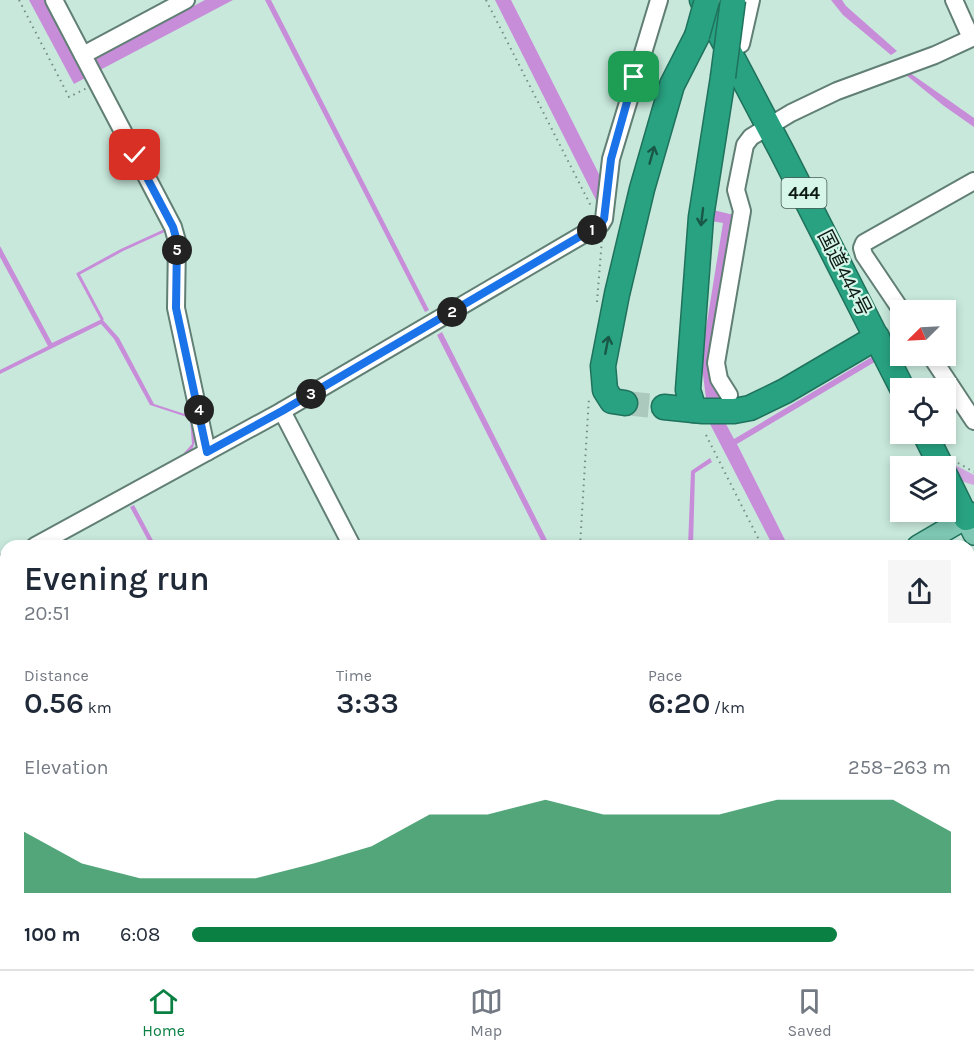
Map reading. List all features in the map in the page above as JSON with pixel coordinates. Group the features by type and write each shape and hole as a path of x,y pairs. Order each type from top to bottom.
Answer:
{"highway":[{"name":"国道444号","path":"702,0 897,378"},
{"path":"625,403 612,400 605,390 603,366 611,325 642,189 672,85 697,36 707,0"},
{"path":"694,410 688,390 701,217 733,0"},
{"path":"663,407 734,411 750,408 877,337"},
{"path":"956,488 971,522"}],"main road":[{"path":"931,540 971,522"}],"street":[{"path":"54,0 173,227 177,241 176,308 207,452"},
{"path":"83,55 186,0"},
{"path":"46,540 282,411 601,224 604,219 611,159 659,0"},
{"path":"741,44 751,0"},
{"path":"729,395 719,379 716,363 742,211 736,190 745,145 751,137 769,126 837,91 935,55 973,37 954,0"},
{"path":"894,300 864,255 862,248 864,243 974,181"},
{"path":"938,366 974,421"},
{"path":"282,411 349,540"}],"path":[{"path":"19,0 69,97 98,83"},
{"path":"486,0 601,224"},
{"path":"706,435 759,540"},
{"path":"956,469 974,472"}],"shaded area":[{"path":"29,0 44,0 85,78 74,84"},
{"path":"205,0 233,0 100,70 94,59"},
{"path":"265,0 271,0 429,310 425,312"},
{"path":"495,0 511,0 602,180 597,202"},
{"path":"831,0 842,0 897,51 891,55 843,15"},
{"path":"910,73 974,118 974,127 906,75"},
{"path":"713,210 734,215 717,389 726,424 734,439 875,355 878,360 737,444 785,540 770,540 709,422 701,359 723,223 711,221"},
{"path":"0,246 52,343 102,319 119,338 154,404 194,417 195,443 190,452 186,455 184,453 192,444 190,418 150,405 114,339 101,324 0,374 0,370 48,346 0,257"},
{"path":"442,332 547,540 541,540 437,335"},
{"path":"710,458 712,462 695,473 693,540 688,540 691,471"},
{"path":"956,466 974,475 974,485 961,481"},
{"path":"134,505 153,540 148,540 130,507"}],"waterway":[{"path":"102,319 78,274 168,229"}],"tunnel":[{"path":"625,403 664,407"}],"route":[{"path":"135,155 173,227 177,241 176,308 207,452 282,411 601,224 604,219 611,159 634,77"}]}
